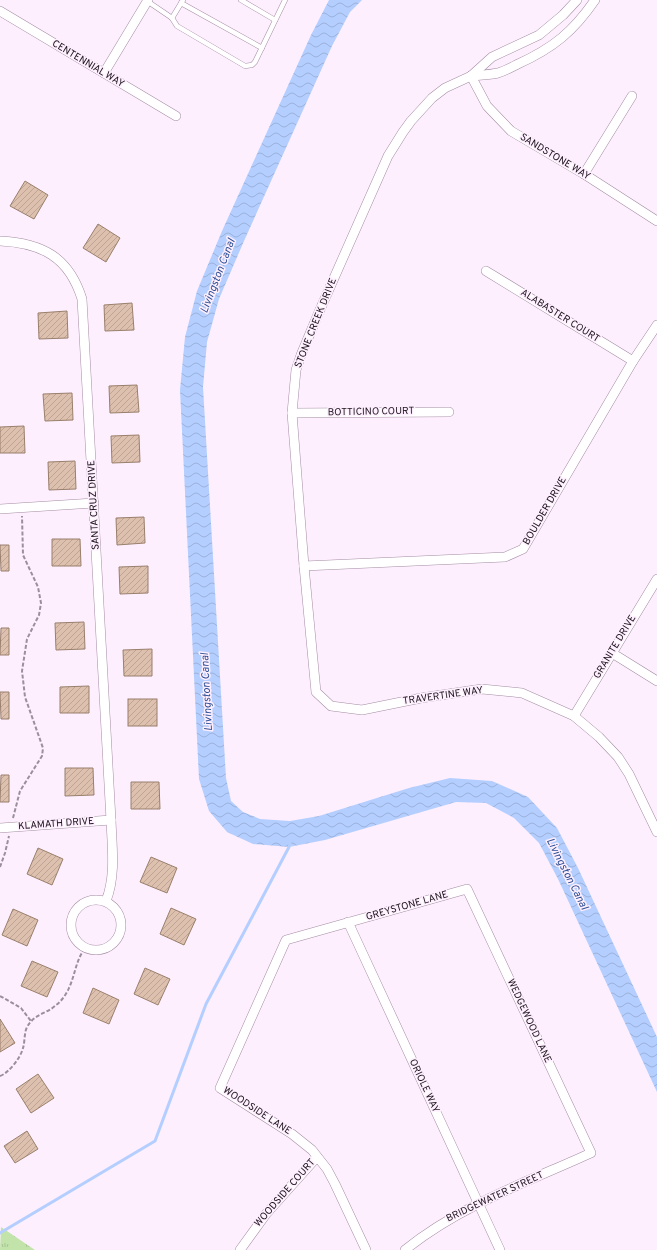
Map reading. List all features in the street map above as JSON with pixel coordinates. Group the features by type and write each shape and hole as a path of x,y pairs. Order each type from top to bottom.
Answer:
{"street":[{"name":"STONE CREEK DRIVE","path":"331,706 316,692 304,566 292,413 296,370 301,355 388,156 411,121 432,98 444,88 470,76 492,57 547,30 577,0"},
{"name":"STONE CREEK DRIVE","path":"470,76 498,73 535,56 555,44 568,33 595,0"},
{"path":"104,73 147,1"},
{"name":"CENTENNIAL WAY","path":"0,11 176,116"},
{"name":"SANDSTONE WAY","path":"470,76 487,106 511,131 584,174 657,221"},
{"path":"584,174 632,96"},
{"name":"SANTA CRUZ DRIVE","path":"0,241 17,242 38,247 55,256 78,285 82,299 111,820 112,876 110,891 106,901"},
{"name":"ALABASTER COURT","path":"486,271 633,362"},
{"name":"BOULDER DRIVE","path":"304,566 505,557 523,549 633,362 657,325"},
{"name":"BOTTICINO COURT","path":"292,413 449,412"},
{"path":"0,509 22,509 94,503"},
{"name":"GRANITE DRIVE","path":"574,716 657,579"},
{"path":"612,653 657,681"},
{"name":"TRAVERTINE WAY","path":"331,706 362,710 421,698 482,689 522,693 574,716 599,737 618,757 629,774 657,832"},
{"name":"KLAMATH DRIVE","path":"0,828 111,820"},
{"name":"GREYSTONE LANE","path":"286,940 467,889"},
{"name":"WEDGEWOOD LANE","path":"467,889 590,1153"},
{"path":"91,900 106,901 113,906 119,915 121,923 120,932 112,945 104,949 97,950 85,948 73,937 70,929 70,920 78,906 85,902 91,900"},
{"name":"ORIOLE WAY","path":"348,922 500,1250"},
{"name":"WOODSIDE LANE","path":"286,940 220,1088 292,1134 318,1157 327,1169 335,1184 366,1250"},
{"name":"BRIDGEWATER STREET","path":"404,1250 442,1222 478,1203 590,1153"},
{"name":"WOODSIDE COURT","path":"240,1250 266,1214 318,1157"}],"lane":[{"path":"241,0 275,20"},
{"path":"147,1 172,18 177,26 246,66 252,65 255,62 285,0"},
{"path":"172,18 182,1 262,48"}],"path":[{"path":"0,867 5,853 20,791 42,756 43,748 25,697 22,671 27,639 39,615 41,603 38,586 23,555 22,509"},
{"path":"0,1076 4,1075 13,1066 23,1049 26,1028 42,1012 56,1006 69,989 81,953 85,948"},
{"path":"0,996 21,1008 32,1021"}],"green space":[{"path":"1,1227 35,1250 0,1250"}],"water":[{"name":"Livingston Canal","path":"329,0 362,0 350,12 332,46 219,299 207,342 203,387 226,778 231,801 243,812 260,819 290,821 319,816 409,788 450,778 492,781 528,797 557,828 578,868 657,1037 657,1092 558,879 539,843 514,818 486,803 456,802 325,840 289,847 253,844 227,832 209,811 199,779 180,390 185,337 197,291 222,231 311,35"}],"building":[{"path":"25,181 48,195 34,219 10,206"},
{"path":"98,224 120,238 106,262 83,248"},
{"path":"132,303 134,330 105,331 104,305"},
{"path":"67,311 68,338 39,339 38,313"},
{"path":"137,385 139,412 110,413 109,386"},
{"path":"72,393 73,420 45,421 43,394"},
{"path":"24,426 25,453 0,453 0,427"},
{"path":"139,435 140,462 112,463 111,436"},
{"path":"75,461 76,489 49,490 48,462"},
{"path":"144,517 145,543 117,545 116,518"},
{"path":"52,539 80,539 81,566 52,566"},
{"path":"0,545 9,545 9,571 1,571"},
{"path":"148,566 148,593 120,594 119,567"},
{"path":"84,622 85,649 56,650 55,623"},
{"path":"1,628 9,628 9,655 0,655"},
{"path":"152,649 152,676 124,676 123,650"},
{"path":"89,686 89,713 60,713 60,687"},
{"path":"0,692 9,692 9,719 1,719"},
{"path":"128,699 157,699 157,726 128,726"},
{"path":"65,768 93,768 94,795 65,796"},
{"path":"1,775 9,775 9,802 0,802"},
{"path":"131,782 159,782 160,809 131,809"},
{"path":"38,848 63,859 52,885 27,874"},
{"path":"151,857 177,868 167,893 140,882"},
{"path":"171,908 196,919 184,945 160,934"},
{"path":"13,909 38,920 27,946 2,935"},
{"path":"32,961 58,972 47,997 21,986"},
{"path":"145,968 170,979 158,1005 134,994"},
{"path":"93,988 119,1000 109,1024 83,1013"},
{"path":"0,1019 15,1043 0,1052"},
{"path":"38,1074 54,1098 31,1113 16,1089"},
{"path":"27,1131 38,1149 15,1163 4,1146"}],"waterway":[{"path":"0,1233 155,1141 206,1004 290,843"}]}
